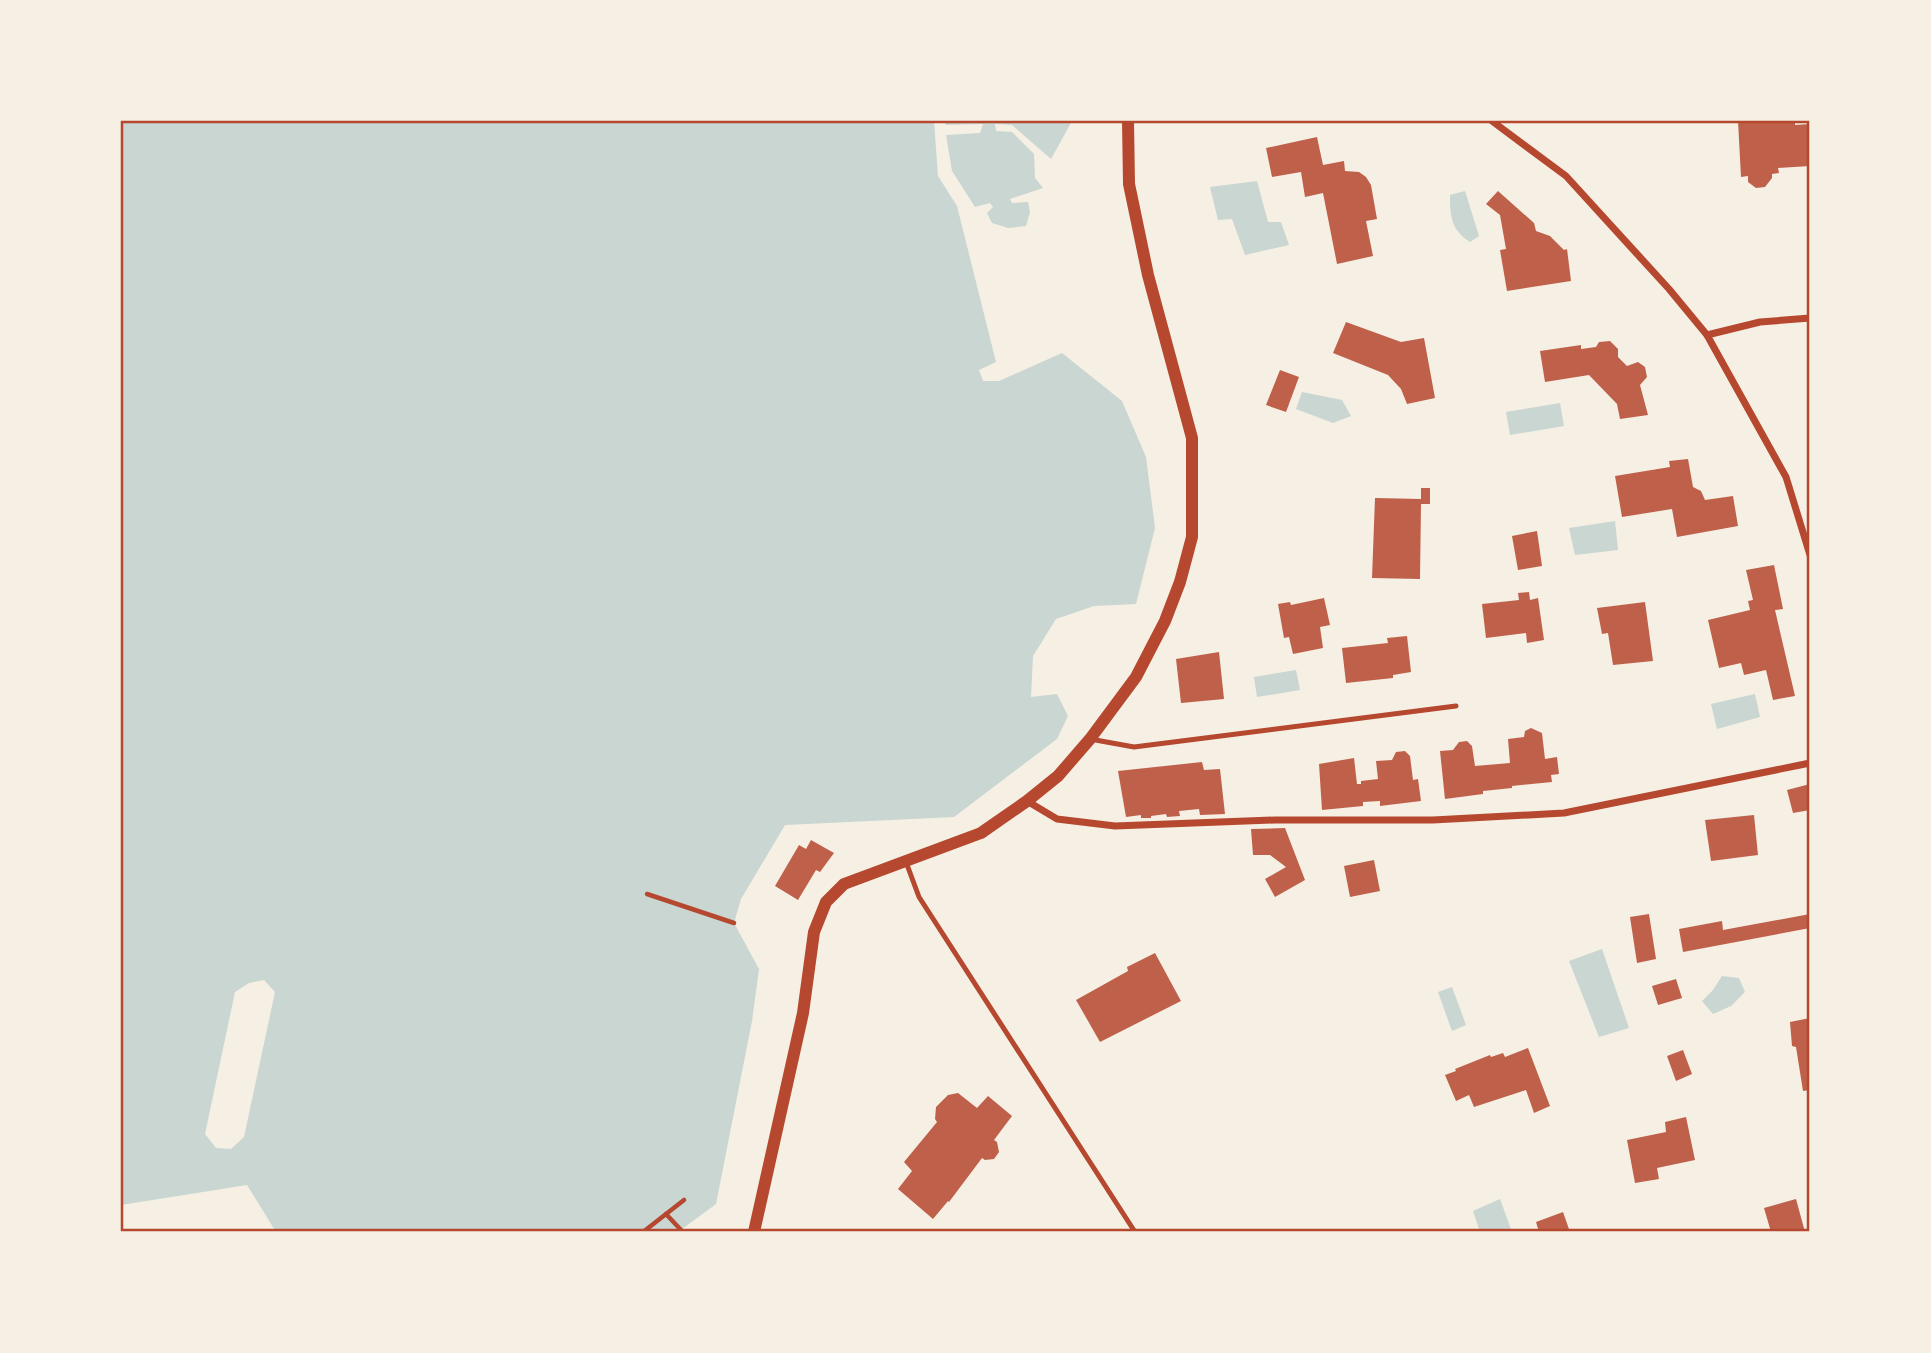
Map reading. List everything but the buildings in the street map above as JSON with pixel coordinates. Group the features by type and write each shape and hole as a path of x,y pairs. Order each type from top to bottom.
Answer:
{"street":[{"path":"754,1232 803,1013 814,932 826,902 844,884 981,833 1058,776 1090,739 1136,677 1165,621 1180,582 1192,537 1192,438 1148,275 1129,184 1128,121"},
{"path":"1492,121 1566,176 1707,335 1786,477 1810,555"},
{"path":"1707,335 1760,322 1810,318"},
{"path":"1027,801 1057,819 1115,826 1275,820 1433,820 1564,813 1810,763"}],"lane":[{"path":"1090,739 1134,747 1456,706"},
{"path":"906,862 919,897 1135,1232"}],"path":[{"path":"647,894 734,923"},
{"path":"643,1232 684,1200"},
{"path":"666,1214 681,1230"}],"shaded area":[{"path":"121,121 934,121 938,176 957,206 996,362 979,370 983,381 999,381 1062,353 1122,401 1146,457 1155,528 1136,604 1094,606 1056,619 1033,656 1031,697 1057,694 1068,716 1057,739 954,817 785,825 741,899 734,923 759,969 752,1021 716,1204 678,1232 276,1232 247,1185 121,1205"},
{"path":"944,121 1072,121 1051,159 1012,125 995,124 996,131 1012,132 1034,154 1035,178 1043,188 1010,199 1012,203 1028,202 1030,212 1026,226 1008,228 992,223 987,213 993,207 990,203 975,207 952,171 946,135 980,133 983,124 946,125"},
{"path":"1257,181 1268,222 1281,222 1289,245 1245,255 1232,219 1218,220 1210,187"},
{"path":"1465,191 1479,236 1470,242 1455,227 1450,210 1450,195"},
{"path":"1302,392 1342,400 1351,416 1333,423 1296,409"},
{"path":"1560,403 1564,426 1510,435 1506,412"},
{"path":"1615,521 1618,550 1575,555 1569,528"},
{"path":"1296,670 1300,690 1257,697 1254,677"},
{"path":"1755,694 1760,717 1717,729 1711,704"},
{"path":"1602,949 1629,1028 1599,1037 1569,961"},
{"path":"1722,976 1739,978 1745,992 1731,1006 1713,1014 1702,1001"},
{"path":"1452,987 1466,1025 1452,1031 1438,992"},
{"path":"1500,1199 1512,1232 1480,1232 1473,1211"}],"pier":[{"path":"264,980 275,992 244,1137 231,1149 216,1148 205,1134 235,992 249,983"}]}
